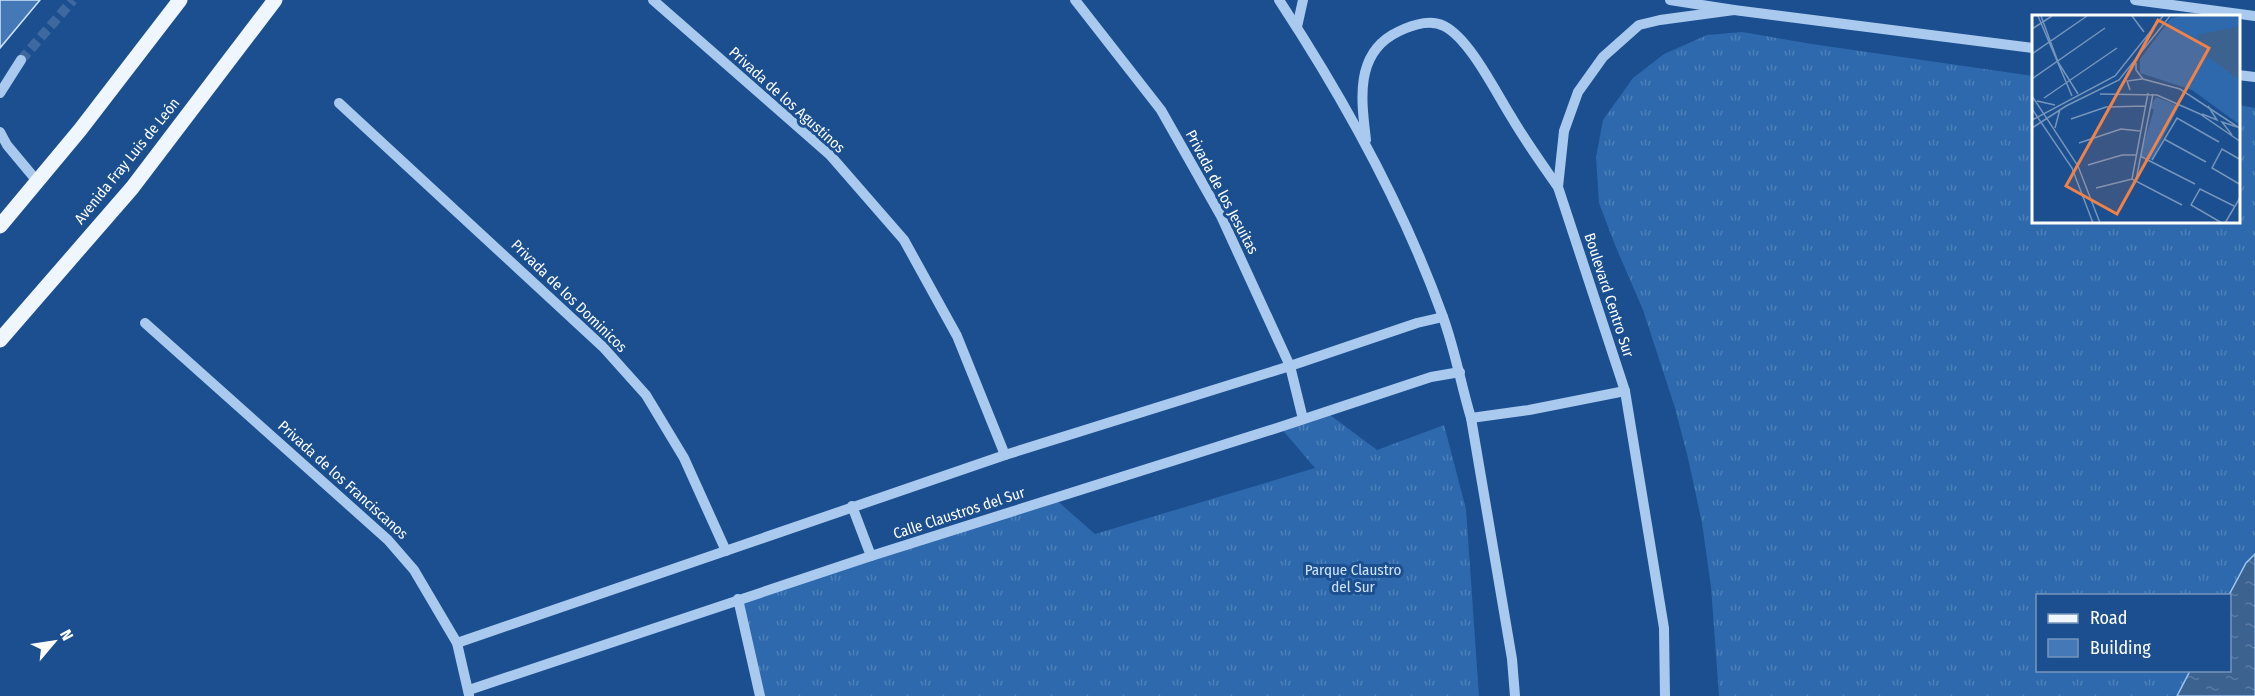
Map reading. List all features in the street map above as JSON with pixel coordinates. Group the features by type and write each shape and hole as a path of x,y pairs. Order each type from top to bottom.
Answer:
{"main road":[{"path":"0,226 80,130 180,0"},
{"name":"Avenida Fray Luis de León","path":"0,340 132,188 275,0"}],"street":[{"name":"Privada de los Agustinos","path":"653,0 830,155 904,240 957,336 1005,454"},
{"name":"Privada de los Jesuitas","path":"1075,0 1161,110 1221,216 1290,366 1303,419"},
{"path":"1280,0 1366,145 1407,230 1443,317 1472,418 1512,659 1515,696"},
{"path":"1297,27 1304,0"},
{"name":"Boulevard Centro Sur","path":"1670,0 2032,48"},
{"path":"2134,0 2255,16"},
{"name":"Boulevard Centro Sur","path":"1665,696 1664,628 1625,391 1558,187 1564,131 1578,92 1603,57 1639,26 1660,20 1734,10"},
{"path":"1366,145 1362,95 1364,73 1370,59 1386,39 1402,29 1423,23 1443,26 1465,42 1513,121 1558,187"},
{"path":"0,93 21,60"},
{"path":"2240,75 2255,77"},
{"name":"Privada de los Dominicos","path":"339,103 603,347 646,395 684,458 726,551"},
{"path":"0,132 7,145 37,181"},
{"path":"456,643 1005,454 1290,366 1417,323 1443,317"},
{"name":"Privada de los Franciscanos","path":"145,323 388,540 414,570 456,643 469,693"},
{"name":"Calle Claustros del Sur","path":"469,693 738,599 1431,377 1460,372"},
{"path":"1472,418 1529,410 1625,391"},
{"path":"852,506 871,556"},
{"path":"738,599 760,696"}],"green space":[{"path":"1742,32 2032,76 2032,224 2240,224 2240,105 2255,108 2255,696 1719,696 1711,587 1702,523 1688,458 1675,408 1643,310 1599,203 1596,157 1603,120 1633,78 1664,54 1707,35"},
{"name":"Parque Claustro del Sur","path":"1326,412 1377,450 1444,425 1466,509 1479,696 760,696 738,599 1054,498 1095,534 1315,468 1280,427"}],"water":[{"path":"2255,554 2255,696 2177,696 2189,672 2231,672 2230,594 2246,563"}],"building":[{"path":"0,0 40,0 0,48"}],"tunnel":[{"path":"21,60 73,0"}]}
